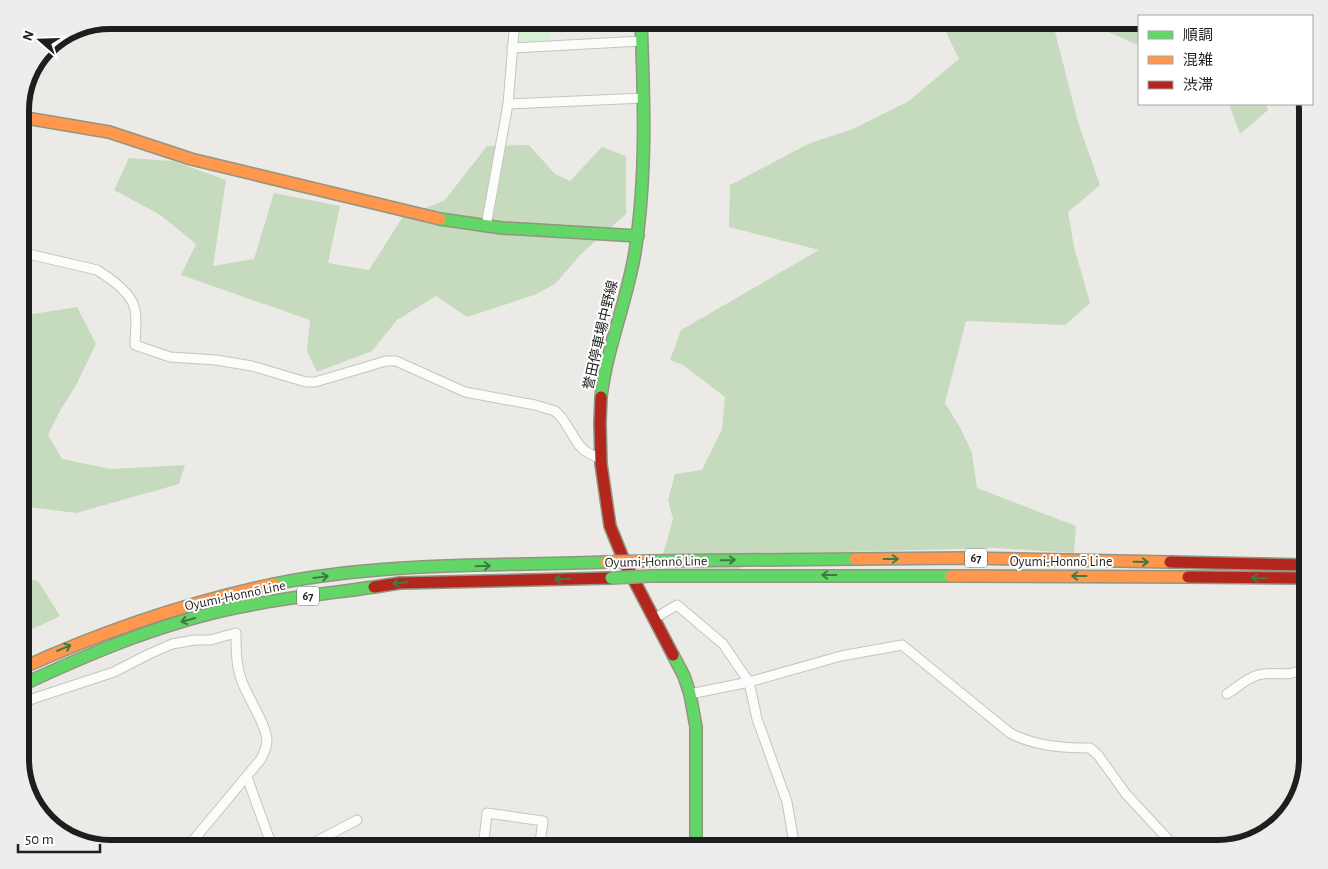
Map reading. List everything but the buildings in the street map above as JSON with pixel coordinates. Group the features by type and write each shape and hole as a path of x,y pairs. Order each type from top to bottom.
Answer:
{"main road":[{"name":"誉田停車場中野線","path":"641,29 645,127 644,185 638,236 602,387 599,434 600,459 606,504 618,551 655,618 684,676 690,694 696,727 696,840"},
{"path":"29,119 109,132 191,159 435,218 502,228 638,236"},
{"name":"Oyumi-Honnō Line","path":"29,665 64,648 155,614 206,598 296,580 377,571 645,561 965,558 1299,565"},
{"name":"Oyumi-Honnō Line","path":"29,682 63,666 160,629 203,616 249,606 400,582 756,575 1299,578"}],"street":[{"path":"486,226 508,104 513,29"},
{"path":"512,48 642,42"},
{"path":"508,104 644,98"},
{"path":"29,254 97,270 122,290 134,305 136,313 135,345 170,357 216,360 252,366 306,382 315,382 386,361 396,361 466,392 535,405 555,411 562,418 579,445 585,451 600,459"},
{"path":"655,618 677,605 723,644 748,682 757,719 787,802 793,840"},
{"path":"29,700 114,672 147,654 172,644 194,640 210,640 236,633 236,653 240,677 246,694 263,726 267,742 262,759 194,840"},
{"path":"690,694 748,682 841,656 902,645 1010,733 1024,740 1043,745 1090,748 1098,755 1126,794 1169,840"},
{"path":"1227,694 1253,672 1288,675 1299,672"},
{"path":"246,777 270,840"},
{"path":"484,840 487,813 543,821 540,840"},
{"path":"319,840 357,820"}],"green space":[{"path":"521,29 550,29 550,44 519,45"},
{"path":"944,29 1054,29 1078,122 1100,185 1068,212 1074,247 1090,303 1065,325 966,321 945,403 961,429 972,453 977,488 1076,526 1074,553 995,548 765,554 726,577 677,579 660,565 673,519 668,500 675,474 702,470 722,429 725,397 683,365 670,360 681,330 819,250 729,227 730,185 810,143 853,129 909,101 959,59"},
{"path":"1102,29 1138,29 1138,44"},
{"path":"1229,105 1266,105 1268,110 1240,134"},
{"path":"529,145 555,174 570,181 602,147 626,156 626,214 581,254 555,284 534,295 467,317 436,296 397,320 372,351 317,372 307,351 310,320 181,275 196,244 159,214 114,190 129,158 173,161 226,180 213,266 254,259 274,193 340,206 328,263 369,270 402,218 445,200 487,146"},
{"path":"77,307 96,344 48,435 62,459 111,469 185,465 179,484 76,513 29,507 29,318 33,314"},
{"path":"29,580 38,581 60,616 29,631"}],"traffic: fast":[{"path":"601,397 608,360 635,252 639,223 644,136 641,29"},
{"path":"440,219 502,228 638,236"},
{"path":"645,561 855,559"},
{"path":"274,584 315,577 398,568 606,562"},
{"path":"651,576 951,576"},
{"path":"611,578 651,576"},
{"path":"29,682 132,638 220,611 296,597 374,587"},
{"path":"673,655 684,676 690,694 696,727 696,840"}],"traffic: slow":[{"path":"29,119 109,132 191,159 440,219"},
{"path":"855,559 965,558 1170,562"},
{"path":"606,562 645,561"},
{"path":"951,576 1188,577"},
{"path":"29,665 82,642 145,619 208,600 274,584"}],"traffic: jam":[{"path":"601,397 601,464 610,526 625,563 673,655"},
{"path":"1170,562 1299,565"},
{"path":"1188,577 1299,578"},
{"path":"374,587 400,583 611,578"}]}
